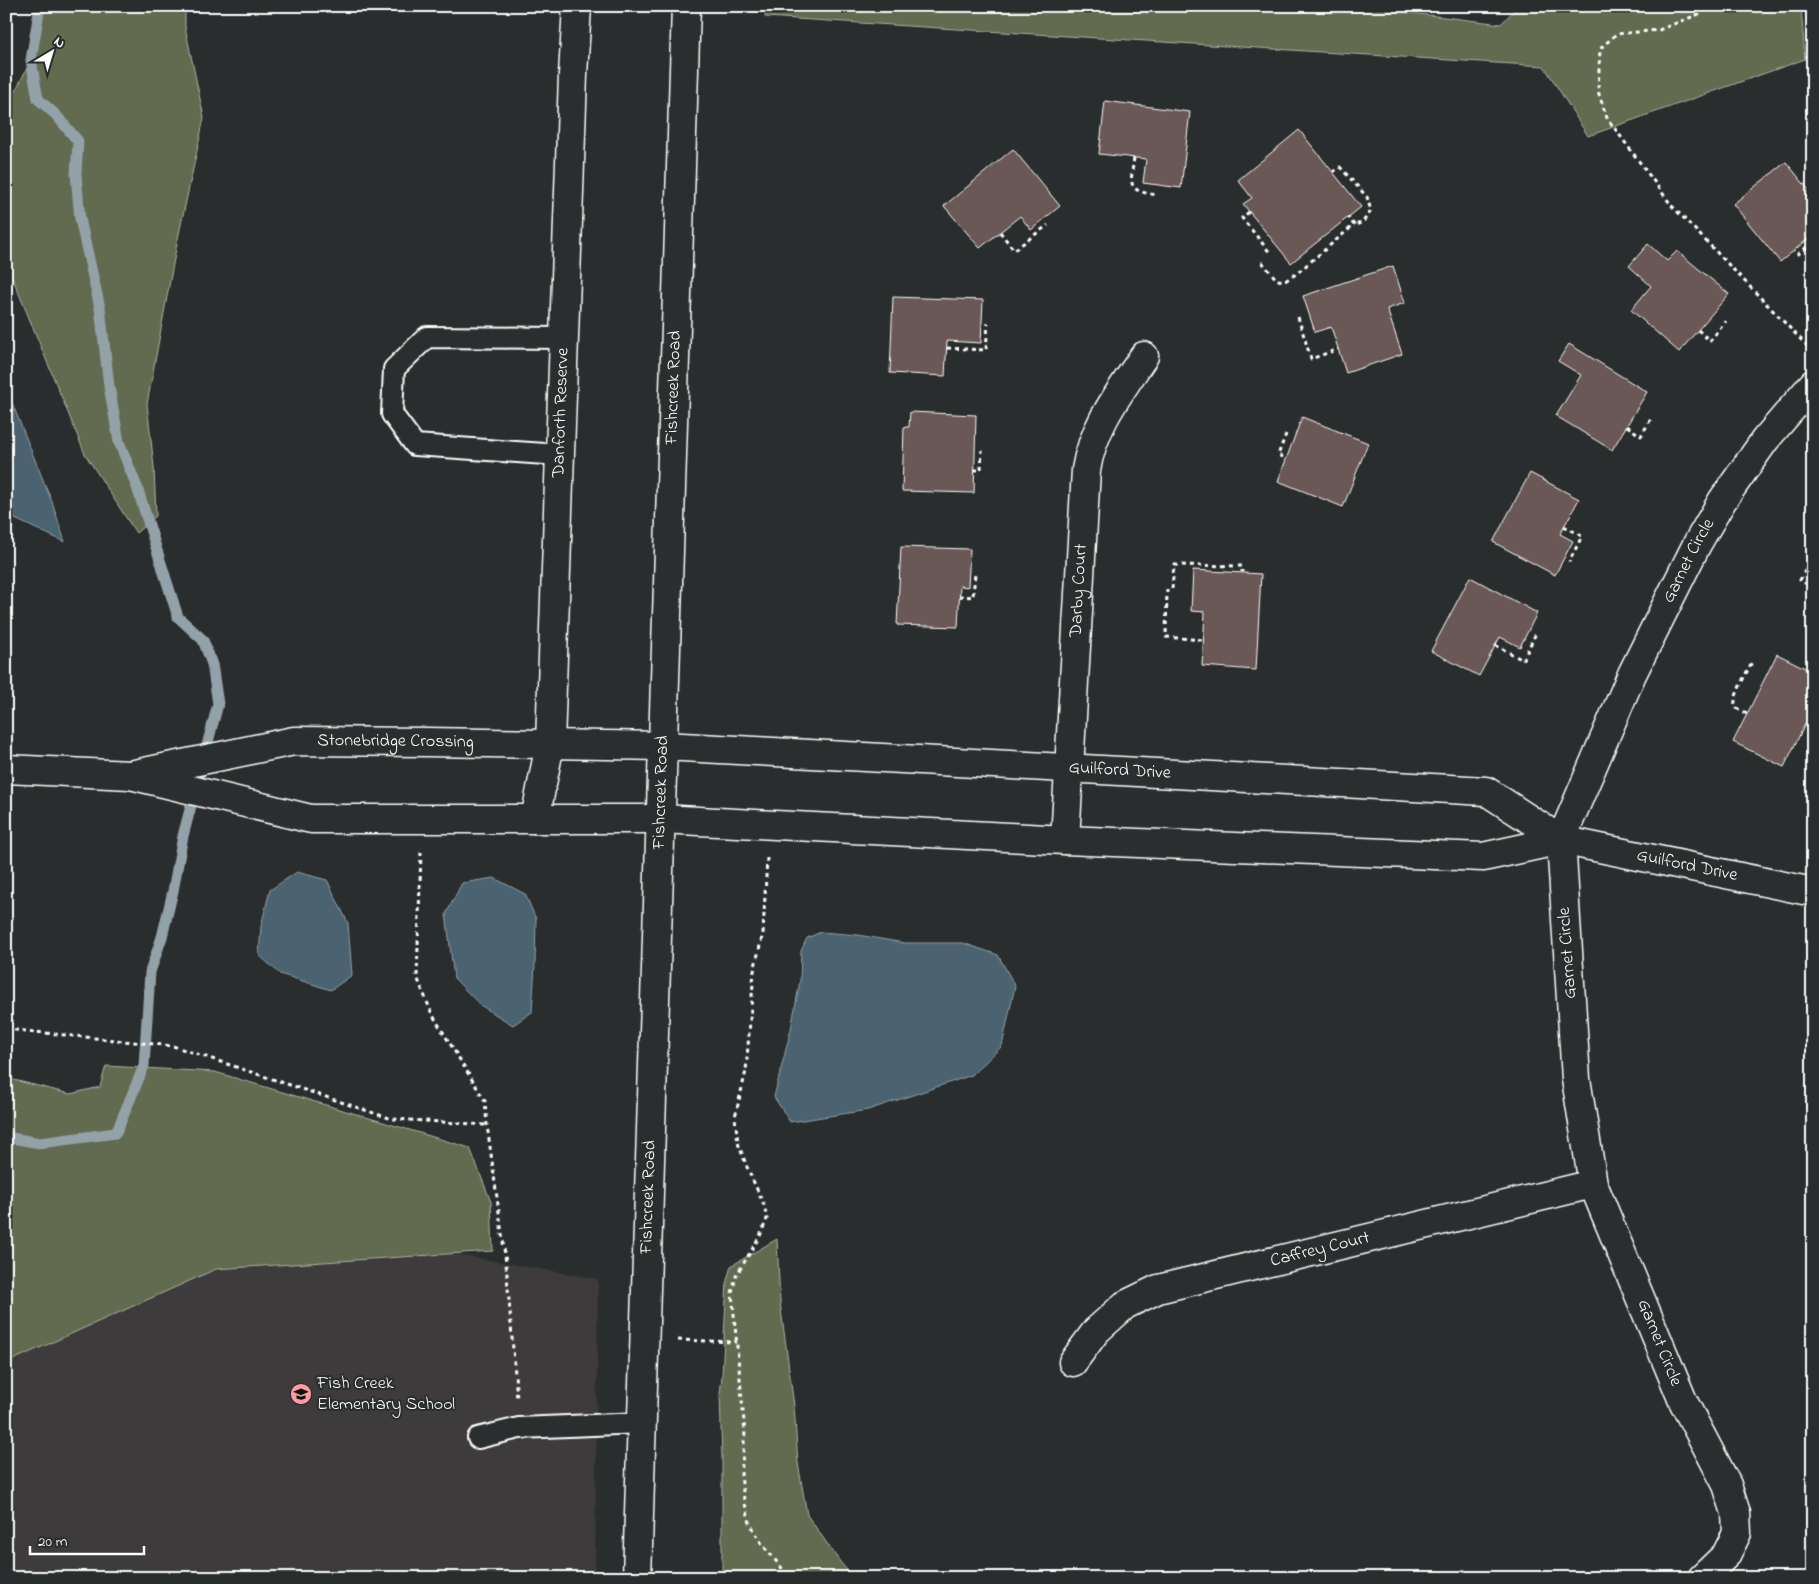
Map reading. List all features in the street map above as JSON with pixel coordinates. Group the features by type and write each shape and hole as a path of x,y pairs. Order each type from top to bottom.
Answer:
{"street":[{"name":"Danforth Reserve","path":"535,819 550,744 577,6"},
{"name":"Fishcreek Road","path":"637,1578 686,6"},
{"name":"Darby Court","path":"1065,840 1086,470 1089,452 1107,411 1144,356"},
{"name":"Garnet Circle","path":"1702,1578 1726,1555 1737,1533 1736,1513 1727,1485 1683,1401 1593,1184 1576,1079 1560,840 1632,674 1697,544 1722,501 1765,440 1813,384"},
{"name":"Stonebridge Crossing","path":"6,769 130,776 173,775 230,754 294,741 664,746"},
{"name":"Guilford Drive","path":"664,746 1486,791 1560,840 1813,892"},
{"name":"Stonebridge Crossing","path":"173,775 220,797 311,819 661,819"},
{"name":"Guilford Drive","path":"661,819 1065,840 1483,857 1560,840"},
{"name":"Caffrey Court","path":"1073,1362 1096,1331 1125,1305 1158,1289 1593,1184"}],"lane":[{"path":"560,455 415,445 392,414 394,368 427,337 564,338"},
{"path":"478,1438 519,1428 642,1423"}],"path":[{"path":"1702,6 1699,14 1659,30 1616,34 1600,49 1598,91 1607,118 1672,206 1813,352"},
{"path":"1134,158 1131,181 1134,189 1141,193 1158,195"},
{"path":"1262,262 1277,280 1286,280 1296,274 1354,225 1362,223 1371,211 1367,198 1340,166 1333,172"},
{"path":"1250,212 1242,218 1271,254"},
{"path":"1348,217 1354,225"},
{"path":"1000,232 1014,250 1048,225"},
{"path":"1797,255 1812,243 1808,239"},
{"path":"1298,317 1311,359 1338,349"},
{"path":"1698,330 1710,341 1726,321"},
{"path":"947,348 986,350 988,323"},
{"path":"1626,426 1641,436 1652,417"},
{"path":"1286,434 1278,455 1286,458"},
{"path":"974,470 981,470 982,450"},
{"path":"1564,526 1582,536 1569,562"},
{"path":"1813,556 1800,580 1813,588"},
{"path":"1203,640 1166,637 1174,565 1242,566 1242,572"},
{"path":"959,596 973,597 975,574"},
{"path":"1495,645 1522,660 1536,633"},
{"path":"1747,713 1736,708 1734,703 1735,696 1752,662"},
{"path":"421,849 417,978 432,1014 485,1101 506,1263 517,1404"},
{"path":"759,856 767,856 764,933 754,970 746,1071 735,1117 738,1142 764,1204 767,1219 760,1236 736,1276 732,1293 745,1432 741,1475 744,1500 750,1523 762,1544 790,1578"},
{"path":"6,1029 173,1046 392,1119 487,1125"},
{"path":"669,1339 737,1342"}],"shaded area":[{"name":"Fish Creek Elementary School","path":"455,1254 598,1279 595,1578 6,1578 6,1363 216,1269"}],"green space":[{"path":"37,6 185,6 185,27 204,118 177,243 147,404 154,467 156,516 136,533 85,454 6,262 6,105 9,104 31,60"},
{"path":"766,6 1378,6 1387,10 1501,24 1518,6 1801,6 1805,59 1588,136 1544,66 765,17"},
{"path":"106,1066 215,1072 470,1148 491,1202 493,1251 216,1269 6,1363 6,1078 70,1094 100,1087"},
{"path":"777,1239 780,1302 794,1406 798,1463 807,1515 840,1562 854,1578 722,1578 720,1394 727,1280 731,1266"}],"water":[{"path":"6,388 52,502 65,542 6,515"},
{"path":"297,872 327,880 348,923 352,975 331,990 280,974 259,955 261,926 270,890"},
{"path":"494,878 525,894 536,919 532,1012 513,1025 480,1005 454,978 446,914 462,883"},
{"path":"821,932 858,935 904,943 963,943 998,955 1015,986 1002,1046 972,1075 868,1110 790,1122 774,1097 791,1029 800,981 801,951 807,938"}],"building":[{"path":"1105,101 1190,112 1181,188 1143,183 1146,159 1099,154"},
{"path":"1299,130 1361,207 1291,263 1243,204 1252,198 1238,180"},
{"path":"1013,149 1060,206 1031,230 1020,216 980,248 944,206"},
{"path":"1786,162 1813,195 1813,235 1780,262 1733,204"},
{"path":"1648,244 1667,261 1677,251 1729,294 1679,352 1631,310 1651,286 1629,266"},
{"path":"1393,266 1405,303 1387,309 1402,354 1346,373 1331,327 1315,332 1303,296"},
{"path":"893,297 983,300 981,343 947,341 945,376 890,373"},
{"path":"1569,344 1647,392 1612,450 1556,416 1581,375 1558,361"},
{"path":"910,412 976,415 974,493 902,491 904,427 909,427"},
{"path":"1302,417 1368,443 1343,507 1278,481"},
{"path":"1530,473 1579,499 1560,534 1573,541 1555,575 1493,542"},
{"path":"901,547 970,549 968,587 960,586 958,627 897,625"},
{"path":"1193,570 1261,574 1256,670 1202,666 1205,612 1191,611"},
{"path":"1470,577 1537,613 1520,647 1500,637 1479,676 1431,651"},
{"path":"1777,654 1813,672 1813,708 1784,767 1733,742"}],"waterway":[{"path":"6,1137 40,1143 116,1133 144,1066 150,972 162,937 183,836 218,704 212,664 203,640 178,617 137,487 119,442 109,386 100,308 80,219 76,174 78,141 56,115 38,99 31,60 40,6"}],"place":[{"name":"Fish Creek Elementary School","path":"301,1394"}]}
